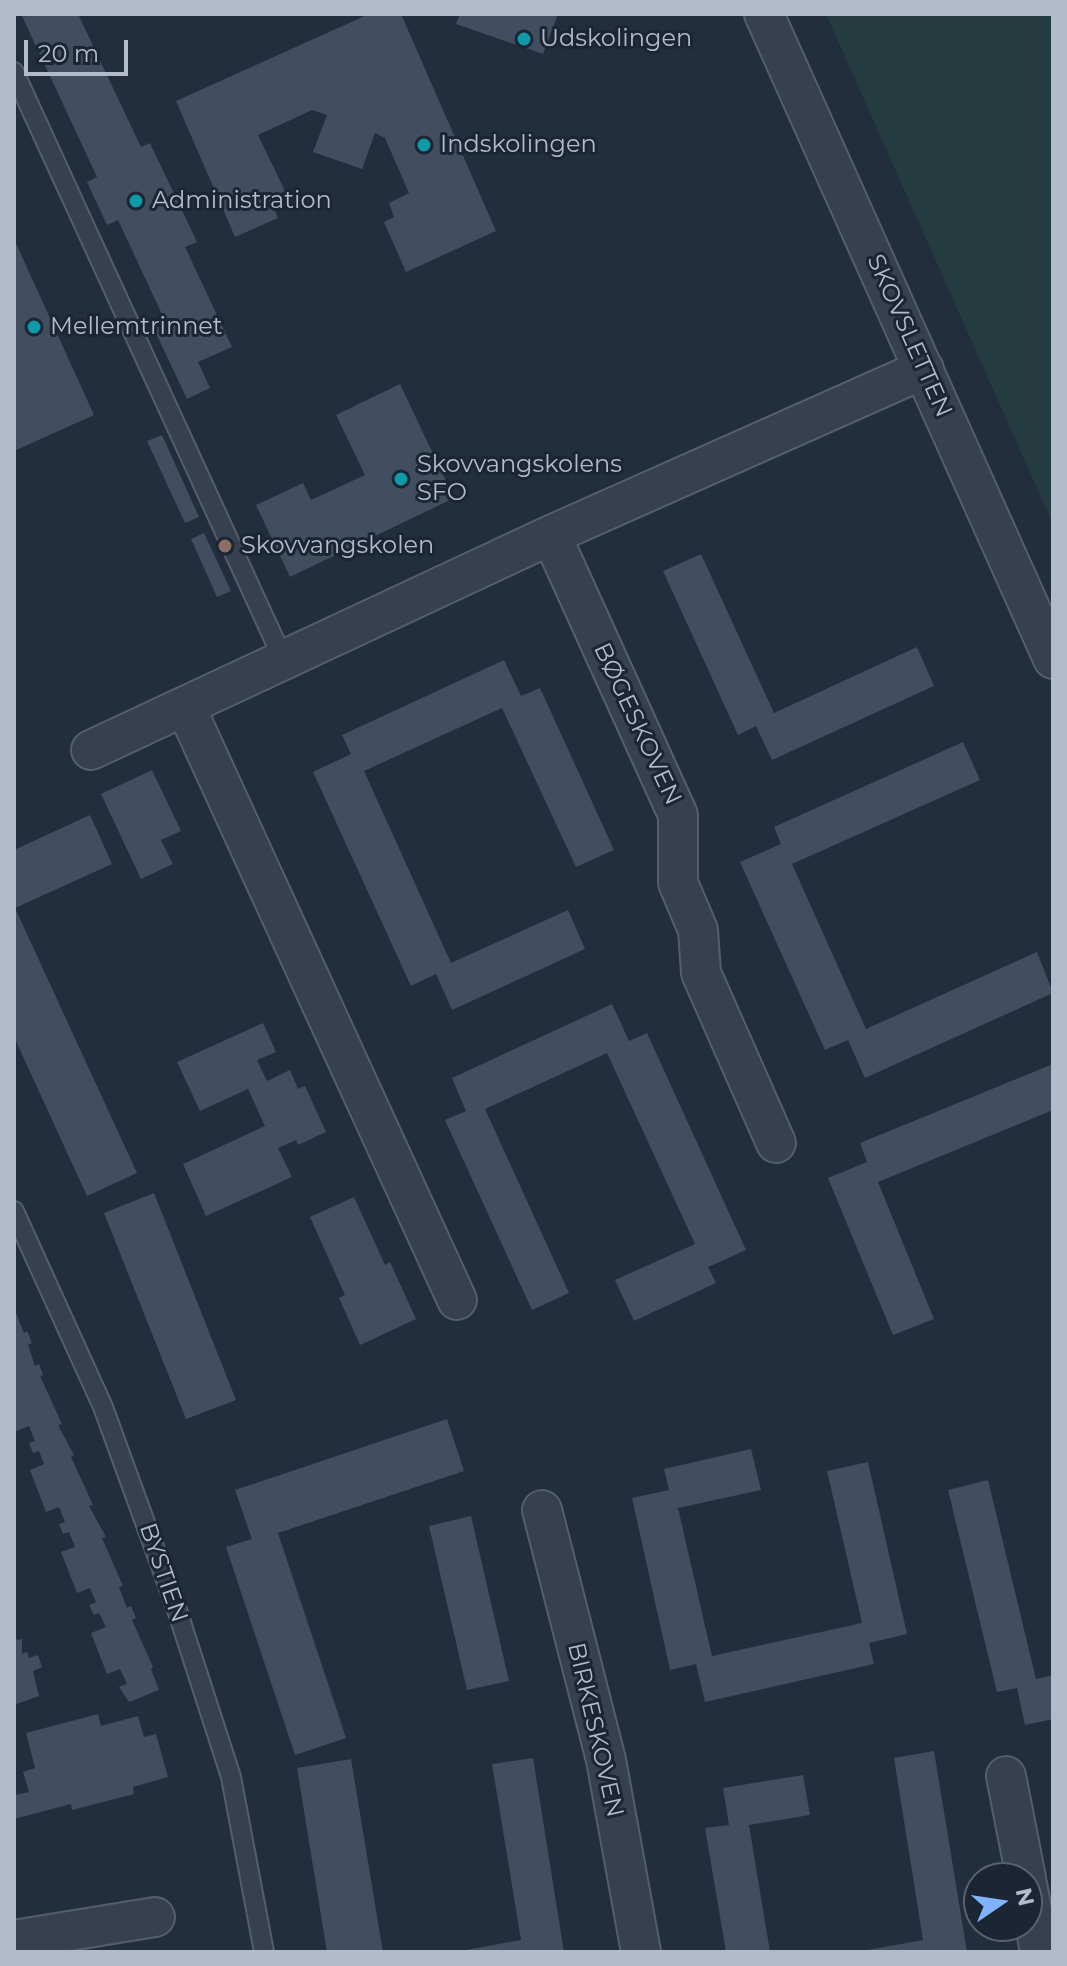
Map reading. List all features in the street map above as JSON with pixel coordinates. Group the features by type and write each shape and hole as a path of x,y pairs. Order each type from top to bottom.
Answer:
{"street":[{"name":"SKOVSLETTEN","path":"764,14 1053,659"},
{"path":"91,750 551,535 924,369"},
{"name":"BØGESKOVEN","path":"551,535 678,815 678,883 698,930 701,973 776,1143"},
{"path":"186,708 457,1300"},
{"name":"BIRKESKOVEN","path":"542,1510 606,1760 641,1952"},
{"path":"1006,1776 1022,1862"},
{"path":"14,1940 155,1917"}],"lane":[{"path":"14,72 284,661"},
{"name":"BYSTIEN","path":"14,1211 103,1407 178,1613 231,1777 264,1952"}],"green space":[{"path":"826,14 1053,14 1053,524"}],"building":[{"name":"Administration","path":"21,14 78,14 141,147 150,143 197,242 185,247 232,347 198,362 210,388 187,399 154,329 166,323 118,220 107,225 87,182 97,177"},
{"name":"Indskolingen","path":"369,14 401,14 496,231 406,272 384,222 394,217 389,203 409,193 385,138 375,133 362,169 313,152 327,115 312,110 258,135 285,191 270,199 278,218 235,237 176,101"},
{"name":"Udskolingen","path":"460,14 558,14 543,54 456,24"},
{"name":"Mellemtrinnet","path":"14,239 94,415 14,451"},
{"name":"Skovvangskolens SFO","path":"400,384 454,498 290,577 256,505 303,483 311,500 365,475 336,415"},
{"path":"162,435 199,517 185,523 147,441"},
{"path":"204,533 231,591 217,597 191,539"},
{"path":"701,554 774,713 917,647 934,686 772,760 756,726 738,735 663,571"},
{"path":"504,660 521,696 540,688 614,850 576,867 502,708 364,771 451,963 568,910 585,949 452,1010 436,974 411,986 313,772 351,754 342,735"},
{"path":"963,742 980,780 792,864 866,1029 1037,952 1053,993 865,1078 848,1040 825,1050 740,862 781,844 774,827"},
{"path":"152,770 181,831 161,840 173,864 141,879 101,794"},
{"path":"90,815 112,864 15,908 137,1173 87,1196 14,1037 14,850"},
{"path":"612,1004 629,1041 647,1033 746,1250 708,1267 716,1283 634,1321 615,1280 695,1244 607,1053 485,1109 569,1293 532,1310 445,1120 466,1111 452,1078"},
{"path":"263,1023 276,1052 257,1060 267,1081 290,1070 298,1089 305,1086 326,1132 298,1145 296,1140 278,1148 292,1177 206,1216 183,1164 265,1126 248,1089 200,1111 177,1062"},
{"path":"1053,1064 1053,1110 878,1182 934,1319 893,1335 828,1178 867,1162 860,1143"},
{"path":"154,1193 236,1400 186,1419 104,1213"},
{"path":"354,1197 385,1265 390,1262 416,1319 360,1345 339,1298 345,1295 310,1217"},
{"path":"14,1308 24,1333 27,1331 32,1343 28,1345 35,1366 39,1364 43,1375 40,1376 62,1424 58,1425 74,1455 71,1457 93,1505 89,1506 106,1537 102,1538 123,1586 119,1587 127,1608 131,1606 136,1618 132,1620 153,1667 151,1669 159,1690 129,1702 119,1687 127,1684 120,1669 107,1674 91,1633 106,1627 99,1613 94,1615 89,1605 96,1602 90,1588 77,1593 61,1552 75,1547 69,1532 63,1534 59,1524 65,1522 59,1507 46,1512 30,1470 44,1464 39,1451 33,1453 29,1443 35,1441 29,1426 14,1432"},
{"path":"447,1419 464,1471 278,1533 346,1738 295,1755 226,1547 252,1539 235,1490"},
{"path":"751,1449 761,1490 678,1508 712,1656 862,1623 827,1471 868,1462 907,1634 869,1643 874,1664 705,1702 696,1664 670,1670 632,1498 669,1490 664,1469"},
{"path":"988,1480 1036,1679 1053,1675 1053,1719 1025,1725 1017,1688 997,1692 948,1490"},
{"path":"471,1516 509,1681 467,1690 429,1526"},
{"path":"14,1634 17,1640 22,1639 22,1654 27,1652 29,1658 38,1655 42,1667 33,1671 39,1696 14,1705"},
{"path":"98,1714 101,1726 138,1716 144,1737 156,1734 168,1777 133,1787 134,1794 72,1810 71,1804 14,1819 14,1795 29,1792 23,1772 35,1768 26,1733"},
{"path":"934,1751 967,1952 857,1952 923,1940 894,1758"},
{"path":"533,1758 564,1952 455,1952 521,1940 492,1764"},
{"path":"351,1759 383,1952 327,1952 297,1768"},
{"path":"803,1775 810,1815 749,1825 770,1952 726,1952 705,1828 729,1825 723,1788"}],"place":[{"name":"Udskolingen","path":"524,39"},
{"name":"Indskolingen","path":"424,145"},
{"name":"Administration","path":"136,201"},
{"name":"Mellemtrinnet","path":"34,327"},
{"name":"Skovvangskolens SFO","path":"401,479"},
{"name":"Skovvangskolen","path":"225,546"}]}
